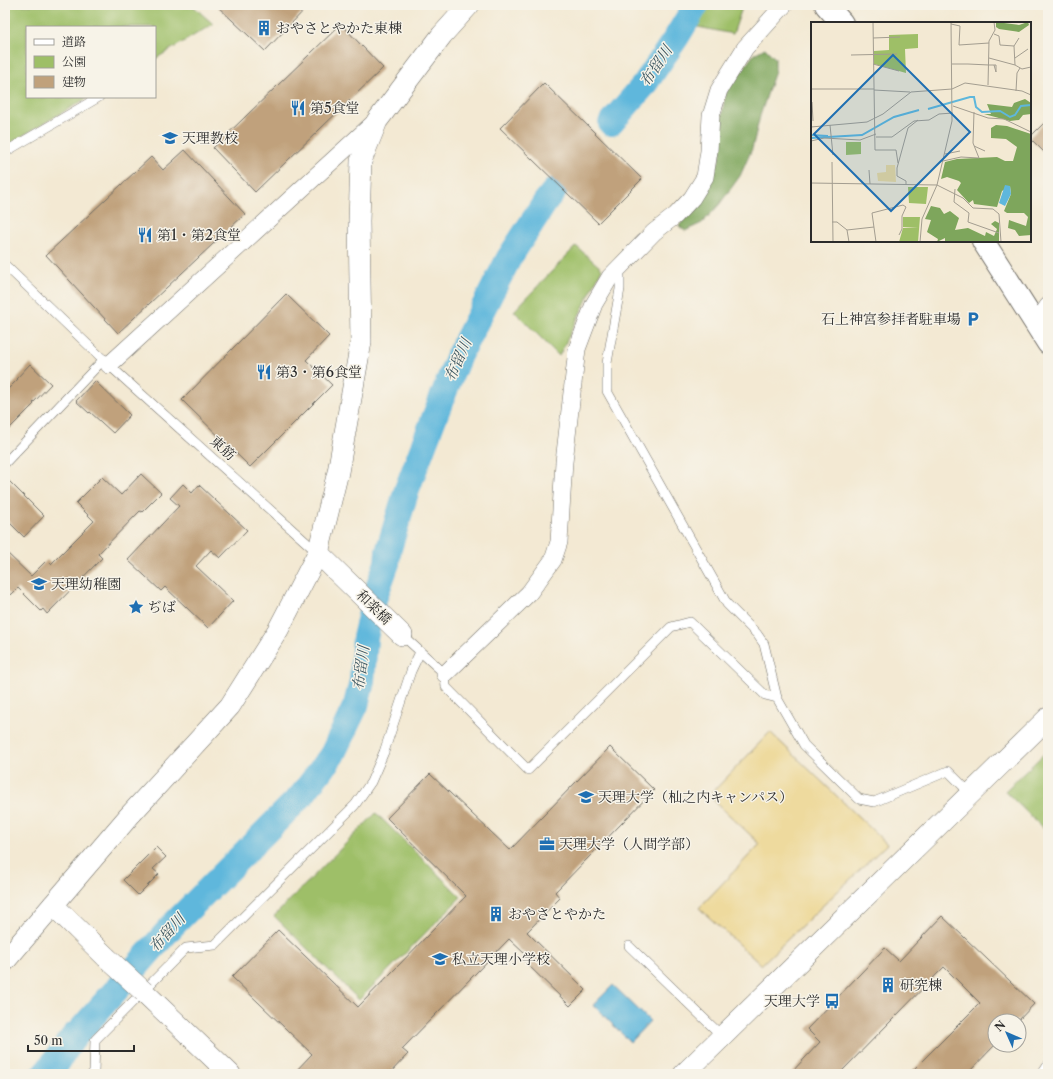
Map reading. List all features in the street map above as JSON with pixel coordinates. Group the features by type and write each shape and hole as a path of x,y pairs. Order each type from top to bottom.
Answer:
{"main road":[{"path":"826,5 841,22"},
{"path":"985,242 1041,314 1048,343"}],"street":[{"path":"107,362 377,121 442,35 469,5"},
{"path":"445,674 529,592 553,560 559,542 564,462 577,349 594,304 610,276 654,232 676,215 692,198 705,177 709,151 711,116 719,90 745,48 784,5"},
{"path":"5,961 130,815 230,706 278,630 318,553 338,472 361,342 359,221 361,161 377,121"},
{"name":"和楽橋","path":"318,553 402,635"},
{"path":"684,1074 1048,718"},
{"path":"53,905 230,1074"}],"lane":[{"path":"5,152 97,98"},
{"name":"東筋","path":"5,264 107,362 318,553"},
{"path":"616,270 620,276 620,289 608,363 607,391 727,604 757,634 764,644 777,698 804,745 859,799 874,802 948,771 970,793"},
{"path":"5,463 107,362"},
{"path":"402,635 445,674 446,687 528,770 671,627 690,622 765,695 777,698"},
{"path":"92,1074 94,1072 95,1040 186,948 215,945 355,805 371,782 384,752 411,671 420,652"},
{"path":"629,946 722,1036"},
{"path":"1042,1074 1048,1065"}],"green space":[{"path":"5,5 192,5 213,24 156,58 156,26 26,26 26,98 87,98 5,146"},
{"path":"699,5 743,5 733,34 688,25"},
{"path":"765,48 775,58 775,71 760,116 752,149 740,176 719,205 702,223 685,231 679,226 697,203 720,158 721,119 726,92 754,54"},
{"path":"576,246 602,269 559,356 514,311"},
{"path":"1048,750 1048,833 1005,791"},
{"path":"376,813 461,897 359,1000 274,916"}],"sand":[{"path":"770,732 887,844 761,965 699,908 760,844 709,796"}],"water":[{"path":"613,985 650,1021 630,1042 593,1005"}],"building":[{"name":"おやさとやかた東棟","path":"216,5 309,5 265,51"},
{"name":"第5食堂","path":"341,24 383,68 255,192 213,148"},
{"path":"544,83 642,179 598,223 500,128"},
{"path":"1048,119 1048,156 1031,139 1031,136"},
{"name":"第1・第2食堂","path":"185,150 245,214 118,333 46,255 151,157 163,170"},
{"name":"第3・第6食堂","path":"286,294 329,336 306,360 332,385 250,467 182,400"},
{"path":"30,364 51,384 33,403 34,404 5,433 5,392"},
{"path":"95,381 130,415 113,433 76,401"},
{"path":"141,474 161,493 142,512 140,511 98,554 102,558 47,614 43,609 41,611 18,588 11,595 5,589 5,551 31,576 47,560 51,564 94,521 76,503 102,477 121,495"},
{"path":"5,477 44,516 24,537 5,518"},
{"path":"183,484 192,493 199,485 247,530 220,558 211,550 196,566 233,601 208,628 165,587 161,591 128,560 179,506 170,498"},
{"name":"おやさとやかた","path":"610,747 654,790 555,892 560,898 527,932 586,990 570,1006 522,959 526,955 509,939 402,1049 408,1054 389,1074 293,1074 312,1054 232,977 278,930 358,1007 466,896 387,818 430,774 510,850"},
{"path":"156,847 166,857 153,869 159,874 138,895 123,880"},
{"name":"研究棟","path":"942,916 1034,1004 1026,1013 987,1013 987,1053 967,1074 909,1074 980,1003 944,967 839,1074 790,1074 820,1042 807,1029 885,948 899,961"}],"waterway":[{"name":"布留川","path":"611,123 644,85 676,38 696,5"},
{"name":"布留川","path":"50,1074 72,1040 173,925 302,795 332,755 356,705 362,681 365,638 374,599 387,563 388,552 407,489 434,418 459,355 509,258 554,191"},
{"path":"28,1074 36,1068 67,1027 110,998"}],"place":[{"name":"おやさとやかた東棟","path":"264,28"},
{"name":"第5食堂","path":"298,108"},
{"name":"天理教校","path":"170,138"},
{"name":"第1・第2食堂","path":"145,235"},
{"name":"石上神宮参拝者駐車場","path":"973,319"},
{"name":"第3・第6食堂","path":"264,372"},
{"name":"天理幼稚園","path":"39,584"},
{"name":"ぢば","path":"136,607"},
{"name":"天理大学（杣之内キャンパス）","path":"586,797"},
{"name":"天理大学（人間学部）","path":"547,844"},
{"name":"おやさとやかた","path":"496,914"},
{"name":"私立天理小学校","path":"440,959"},
{"name":"研究棟","path":"888,985"},
{"name":"天理大学","path":"832,1001"}]}
